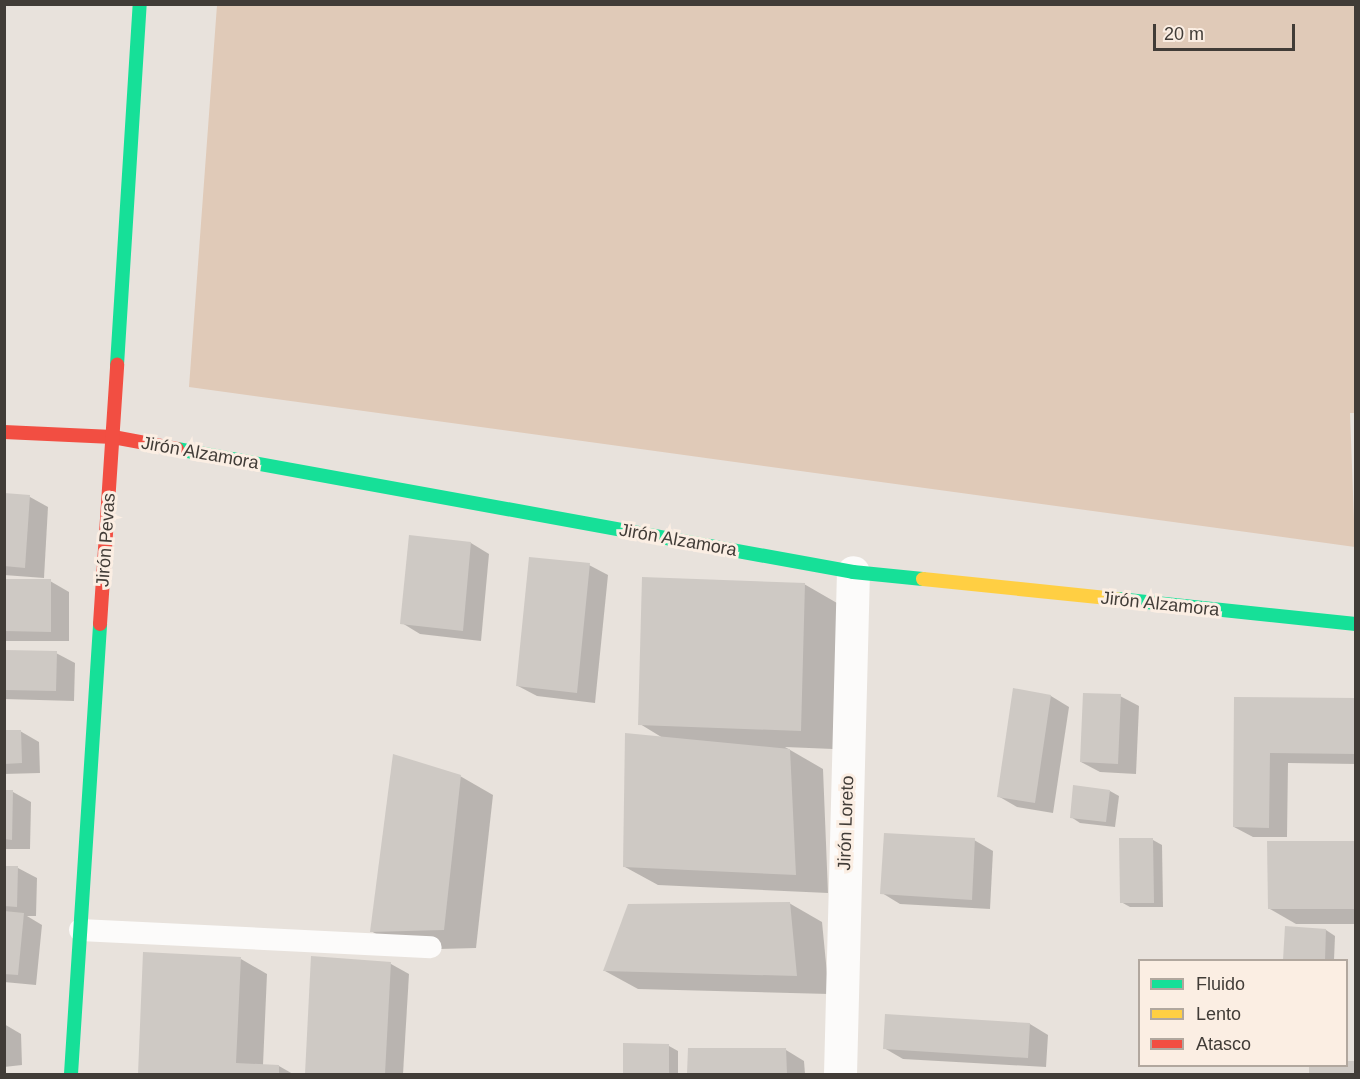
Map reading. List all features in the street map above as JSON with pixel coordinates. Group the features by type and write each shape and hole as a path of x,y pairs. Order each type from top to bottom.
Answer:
{"street":[{"name":"Jirón Pevas","path":"71,1074 140,4"},
{"name":"Jirón Alzamora","path":"4,432 113,437 853,572 1356,624"},
{"name":"Jirón Loreto","path":"840,1074 853,572"}],"lane":[{"path":"80,930 431,947"}],"shaded area":[{"path":"217,5 1355,5 1356,413 1350,413 1355,547 189,387"}],"building":[{"path":"4,493 30,495 25,568 4,566"},
{"path":"409,535 471,542 463,631 400,624"},
{"path":"529,557 590,563 577,693 516,686"},
{"path":"642,577 805,583 801,731 638,725"},
{"path":"4,579 51,579 51,632 4,631"},
{"path":"5,650 57,651 56,691 5,690"},
{"path":"1013,688 1051,695 1035,803 997,797"},
{"path":"1083,693 1121,694 1118,764 1080,762"},
{"path":"1234,697 1356,698 1356,754 1270,753 1269,828 1233,827"},
{"path":"4,730 21,730 22,763 4,764"},
{"path":"625,733 790,749 796,875 623,867"},
{"path":"393,754 461,775 444,930 370,932"},
{"path":"1073,785 1110,790 1106,822 1070,818"},
{"path":"4,790 13,790 12,840 4,839"},
{"path":"884,833 975,838 972,900 880,894"},
{"path":"1119,838 1153,838 1154,903 1120,903"},
{"path":"1267,841 1356,841 1356,909 1268,909"},
{"path":"4,866 18,866 17,907 4,906"},
{"path":"790,902 797,976 603,971 628,904"},
{"path":"4,911 24,913 18,975 4,974"},
{"path":"1285,926 1326,929 1325,959 1283,959"},
{"path":"143,952 241,957 236,1063 279,1065 279,1074 138,1074"},
{"path":"311,956 391,962 385,1074 305,1074"},
{"path":"885,1014 1030,1023 1028,1058 883,1049"},
{"path":"623,1043 669,1044 669,1074 623,1074"},
{"path":"688,1048 786,1048 787,1074 687,1074"},
{"path":"1348,1061 1356,1061 1356,1074 1309,1074 1309,1067 1348,1067"}],"traffic: fast":[{"path":"117,365 140,4"},
{"path":"177,449 853,572 923,579"},
{"path":"1118,599 1356,624"},
{"path":"71,1074 100,624"}],"traffic: slow":[{"path":"923,579 1118,599"}],"traffic: jam":[{"path":"100,624 117,365"},
{"path":"4,432 113,437 177,449"}]}
